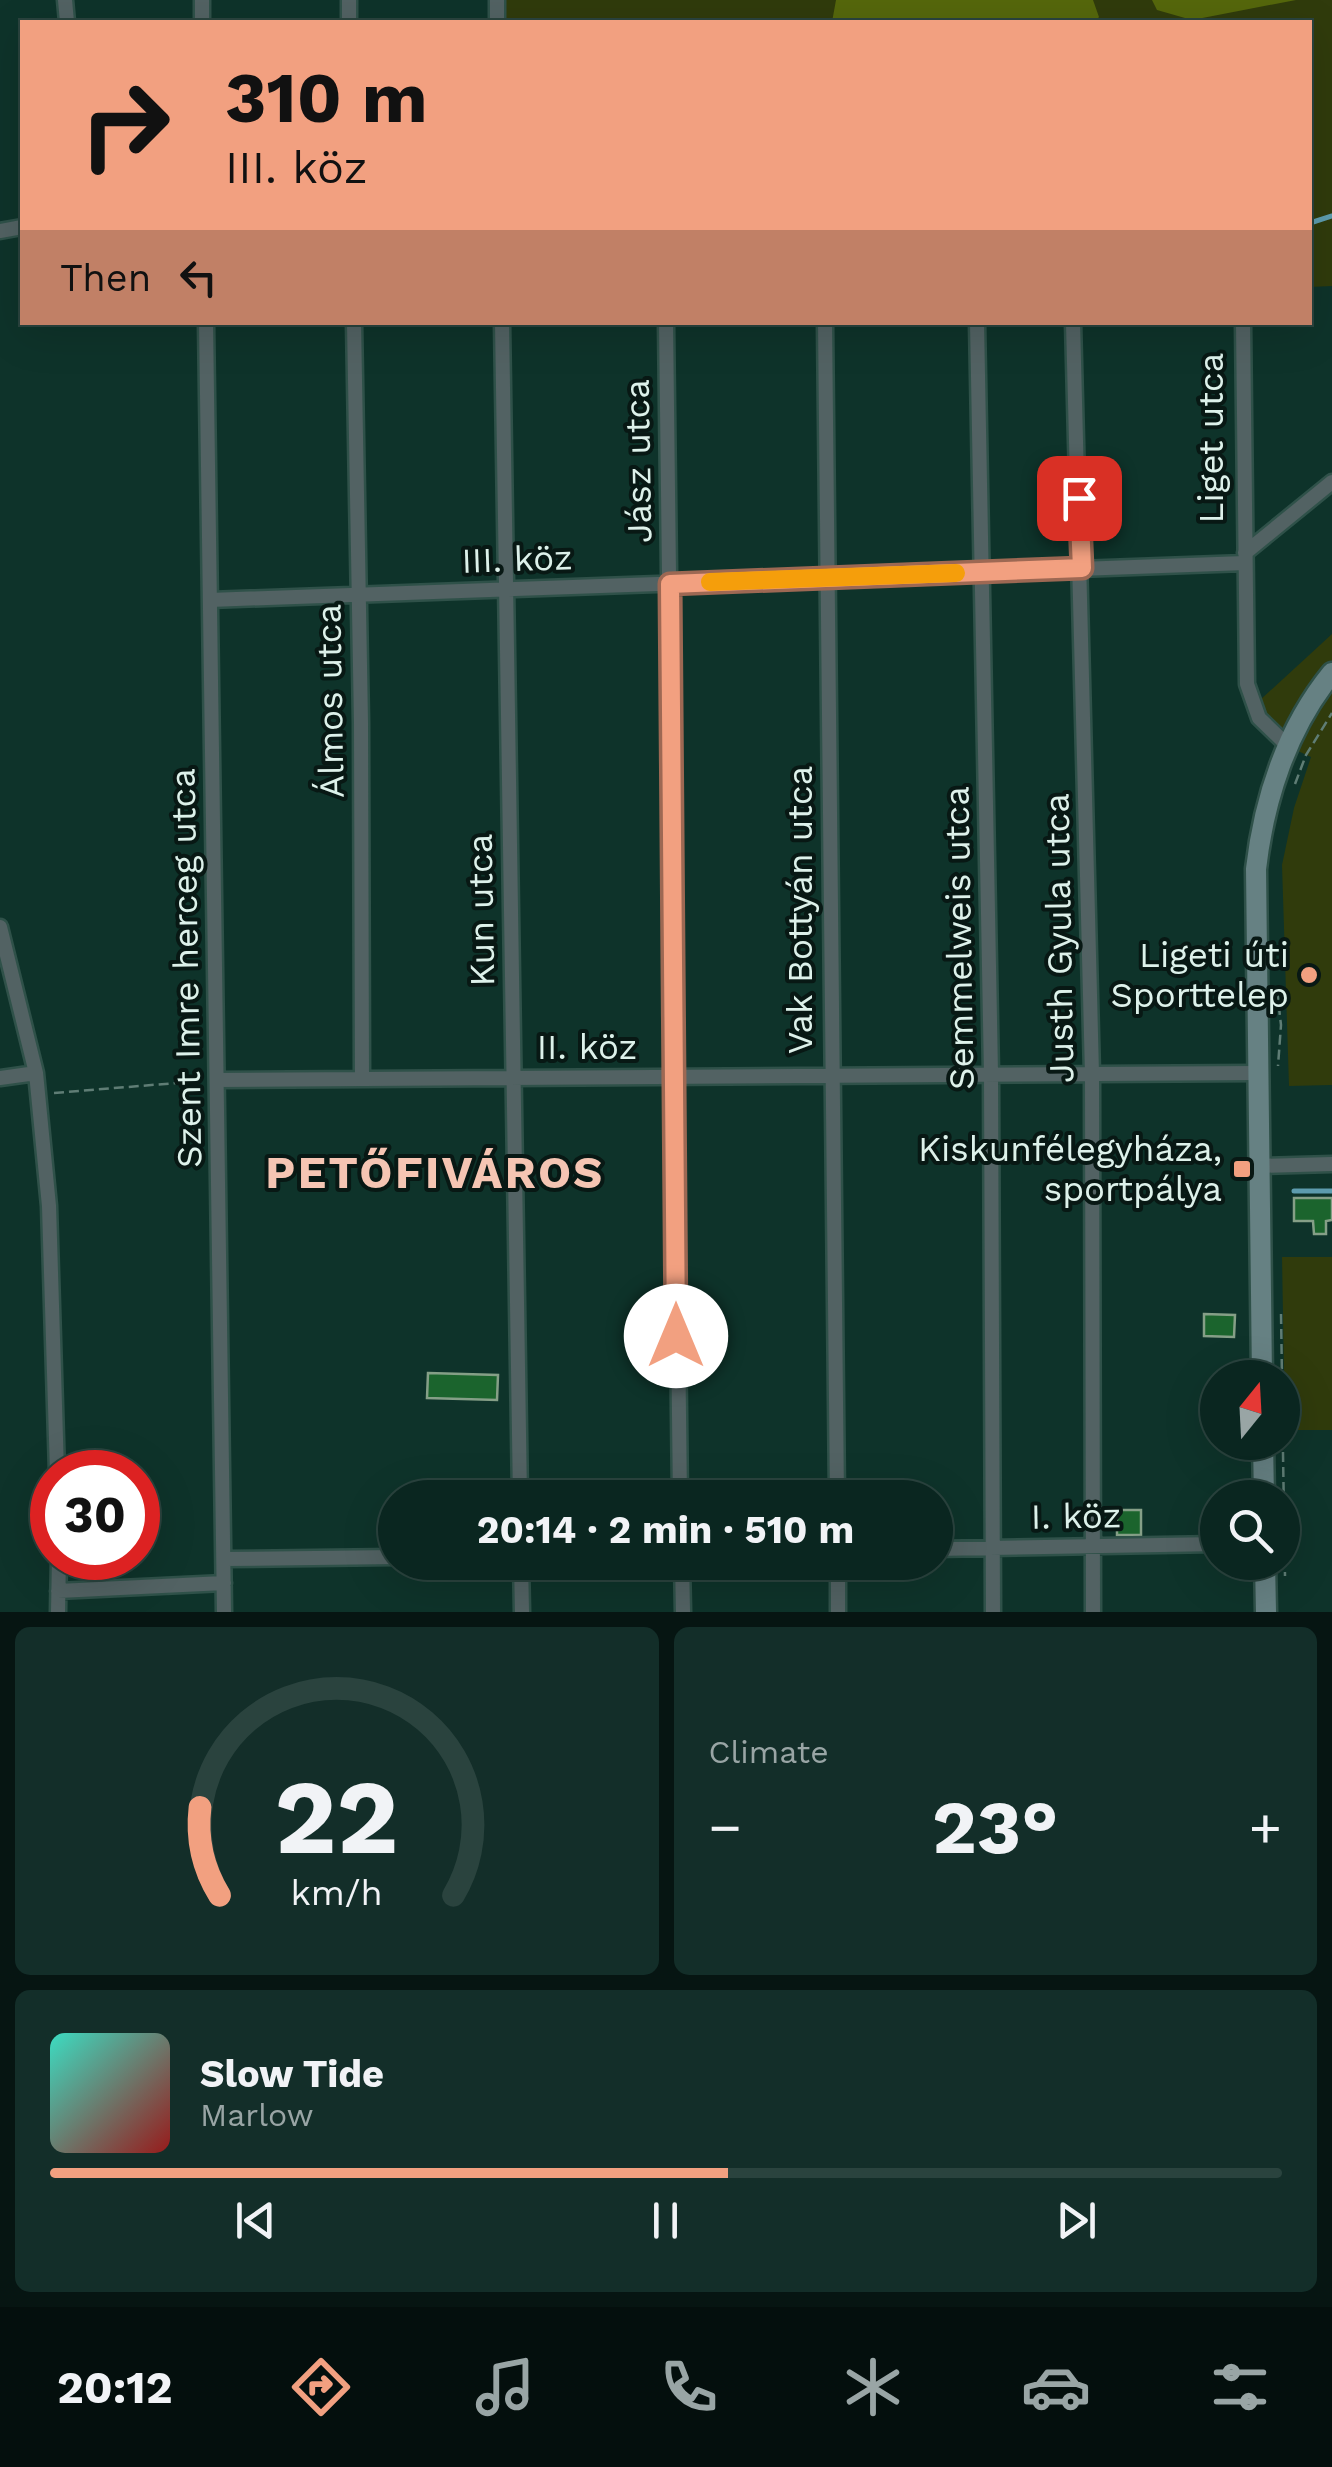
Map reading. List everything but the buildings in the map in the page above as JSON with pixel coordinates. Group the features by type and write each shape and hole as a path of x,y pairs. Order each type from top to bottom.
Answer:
{"main road":[{"path":"1262,1360 1256,869 1262,822 1288,746 1332,674"},
{"path":"1266,1580 1266,1612"}],"street":[{"name":"Szent Imre herceg utca","path":"206,325 224,1612"},
{"name":"Álmos utca","path":"354,325 362,1079"},
{"name":"Kun utca","path":"502,325 520,1480"},
{"name":"Jász utca","path":"666,325 680,1480"},
{"name":"Vak Bottyán utca","path":"825,325 837,1480"},
{"name":"Semmelweis utca","path":"976,325 991,1074 993,1612"},
{"name":"Justh Gyula utca","path":"1073,325 1092,1074 1093,1612"},
{"name":"Liget utca","path":"1243,325 1249,697 1259,718 1288,746"},
{"name":"Liget utca","path":"1245,558 1332,482"},
{"name":"III. köz","path":"210,600 1082,568 1245,558"},
{"path":"0,927 36,1073 49,1206 56,1450"},
{"path":"0,1078 36,1073"},
{"name":"II. köz","path":"218,1080 1257,1073"},
{"path":"1258,1166 1332,1164"},
{"name":"I. köz","path":"953,1548 1200,1544"},
{"path":"224,1560 378,1557"},
{"path":"58,1580 58,1612"},
{"path":"521,1580 522,1612"},
{"path":"682,1580 683,1612"},
{"path":"838,1580 838,1612"},
{"path":"58,1591 224,1583"}],"path":[{"path":"1291,794 1306,755 1332,713"},
{"path":"38,1094 218,1080"}],"green space":[{"path":"499,0 1332,0 1332,286 1312,287 1312,20 500,20"},
{"path":"836,0 1093,0 1099,17 1097,20 832,20"},
{"path":"1152,0 1296,0 1192,20 1157,10"},
{"name":"Ligeti úti Sporttelep","path":"1332,634 1332,1085 1289,1086 1282,865 1294,808 1311,757 1287,746 1247,712"},
{"path":"1282,1257 1332,1257 1332,1430 1300,1430 1300,1360 1284,1360"}],"waterway":[{"path":"1312,222 1332,216"},
{"path":"1294,1191 1332,1191"}],"slow traffic":[{"path":"710,582 956,573"}],"place":[{"name":"Ligeti úti Sporttelep","path":"1309,975"},
{"name":"Kiskunfélegyháza, sportpálya","path":"1242,1169"}],"district":[{"name":"PETŐFIVÁROS","path":"435,1172"}],"route":[{"path":"676,1336 670,584 1082,568 1079,498"}]}
